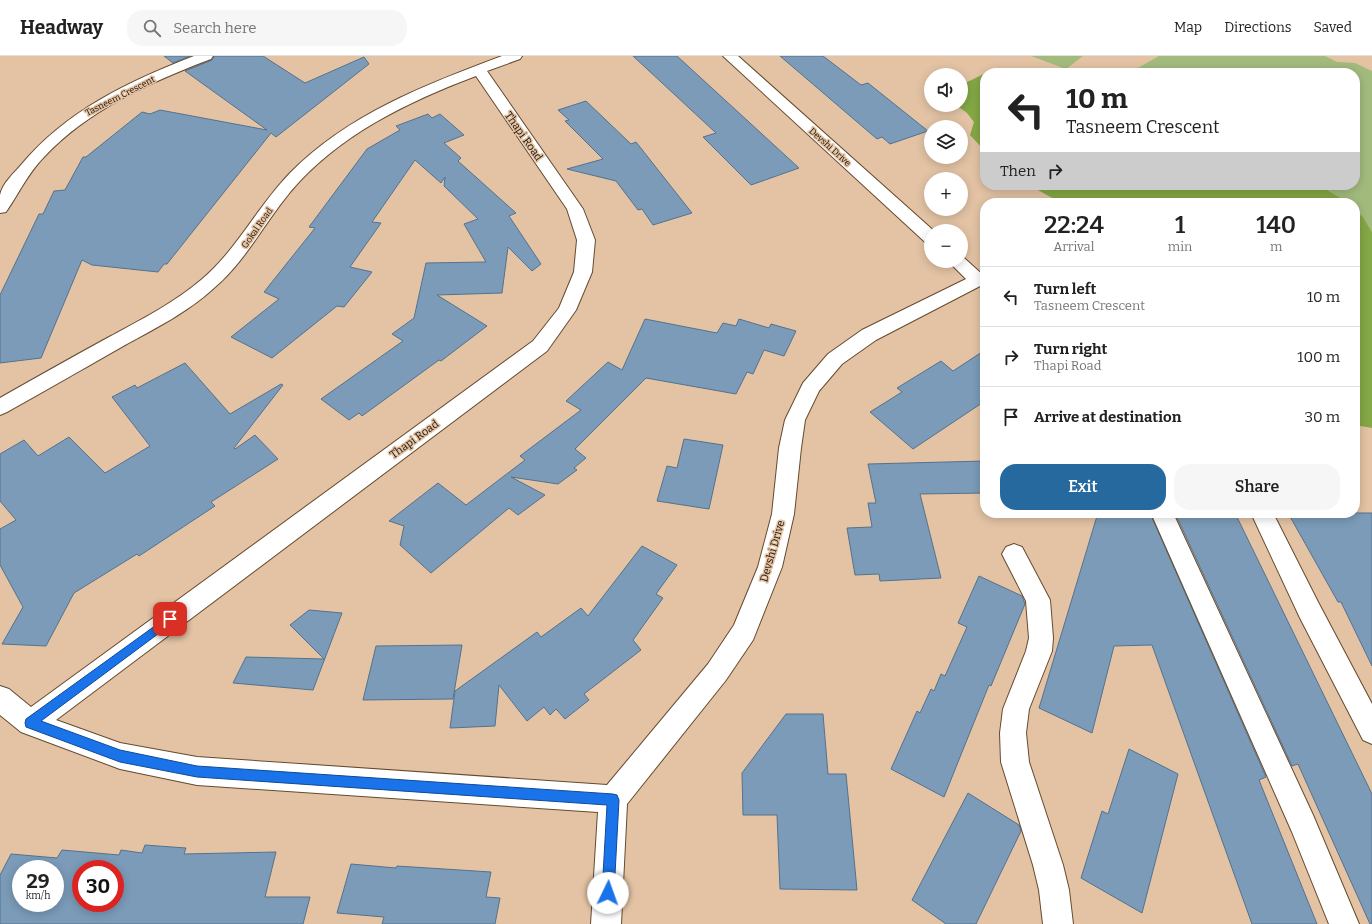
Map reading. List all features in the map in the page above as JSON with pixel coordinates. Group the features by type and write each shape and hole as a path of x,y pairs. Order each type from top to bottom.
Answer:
{"street":[{"name":"Tasneem Crescent","path":"0,208 12,185 36,154 58,134 88,112 139,85 206,56"},
{"name":"Gokal Road","path":"0,407 192,297 224,270 236,257 279,195 296,175 337,140 372,117 416,95 448,80 515,56"},
{"name":"Devshi Drive","path":"730,56 924,232"},
{"name":"Thapi Road","path":"30,723 540,346 567,310 583,272 586,240 575,209 478,70"},
{"name":"Devshi Drive","path":"965,268 980,282"},
{"name":"Devshi Drive","path":"613,800 716,672 744,632 770,567 783,514 790,448 795,420 810,388 822,372 835,359 869,335 980,283"},
{"path":"1164,518 1303,825 1344,924"},
{"path":"1264,518 1309,610 1372,731"},
{"path":"1014,554 1038,600 1041,638 1039,651 1016,709 1013,734 1015,762 1048,865 1054,890 1058,924"},
{"path":"0,698 30,723 120,756 197,771 613,800 606,924"}],"green space":[{"path":"1031,56 1083,56 1067,68 1063,68"},
{"path":"1159,56 1325,56 1337,62 1355,63 1372,71 1372,232 1360,214 1360,198 1338,198 1326,190 1360,190 1360,68 1138,68"},
{"path":"980,76 980,146 970,135 974,122 966,112 968,112 968,82"},
{"path":"1038,190 1327,190 1340,198 1052,198"},
{"path":"1360,214 1372,232 1372,428 1360,426"}],"building":[{"path":"164,56 190,56 173,63"},
{"path":"214,56 263,56 305,83 364,57 369,64 276,137 271,133 167,264 164,264 158,272 92,265 82,260 41,358 0,363 0,295 39,214 43,214 54,191 65,190 83,157 86,157 142,112 150,114 160,110 267,130 185,71 212,60"},
{"path":"633,56 677,56 799,168 751,185 703,137 716,133"},
{"path":"780,56 823,56 861,85 868,83 924,128 924,132 890,144 882,137 877,139"},
{"path":"586,101 631,144 636,142 692,213 653,225 642,209 638,210 616,181 567,169 603,159 565,121 569,120 558,110"},
{"path":"428,114 432,118 440,114 464,135 444,143 461,158 458,161 516,213 509,216 541,264 532,271 508,247 502,293 437,295 487,326 441,361 439,360 362,416 359,413 349,420 321,399 403,341 392,334 414,318 426,263 486,262 464,224 478,219 444,186 445,177 441,183 415,160 372,222 381,223 350,267 372,272 344,307 337,306 272,358 231,337 279,299 264,292 315,228 309,227 367,149 400,130 396,126"},
{"path":"645,319 717,333 723,323 736,326 739,319 769,328 771,324 796,331 784,356 764,350 753,374 747,372 736,394 646,378 575,449 586,458 574,468 577,470 558,484 511,477 545,495 518,515 509,508 431,573 400,545 404,526 389,521 438,483 466,505 525,460 520,456 581,410 566,401 608,362 622,370"},
{"path":"980,353 980,404 913,449 870,412 902,392 897,388 941,361 953,371"},
{"path":"185,363 230,414 281,384 283,385 234,448 235,449 255,435 278,459 211,502 215,506 139,556 137,554 74,593 46,646 2,644 23,607 0,565 0,529 16,520 0,501 0,454 24,440 38,456 69,437 105,473 150,446 112,397 135,385 137,388"},
{"path":"684,439 723,445 709,509 657,501 667,466 677,468"},
{"path":"980,461 980,493 920,494 941,578 880,581 879,574 855,575 847,528 872,527 868,503 876,503 868,464"},
{"path":"1360,513 1372,513 1372,666 1341,602 1338,602 1291,518 1360,518"},
{"path":"1096,518 1152,518 1266,777 1259,780 1317,924 1252,924 1152,645 1114,646 1092,733 1039,708"},
{"path":"1177,518 1237,518 1372,794 1372,924 1370,924 1298,764 1292,766"},
{"path":"642,546 677,565 656,594 663,598 633,640 641,650 584,694 589,700 565,719 556,709 550,715 544,707 527,721 499,685 495,726 450,728 455,691 537,632 541,637 581,608 588,616"},
{"path":"979,576 1022,596 1025,604 991,686 989,685 944,797 891,769 917,711 920,713 931,689 934,691 941,674 945,676 967,627 958,623"},
{"path":"309,610 342,613 313,690 233,683 246,657 324,659 290,625"},
{"path":"462,645 453,699 363,700 376,646"},
{"path":"786,714 823,714 828,774 846,774 857,890 780,889 777,815 743,815 742,773"},
{"path":"1129,749 1178,774 1142,913 1081,878 1102,811 1108,814"},
{"path":"968,793 1019,825 1021,831 976,924 946,924 912,900"},
{"path":"145,845 186,848 184,854 276,852 265,897 310,897 303,924 0,924 0,875 11,854 57,858 62,850 119,855 121,850 142,853"},
{"path":"351,864 396,868 397,866 491,872 486,897 500,898 495,924 382,924 384,917 337,913"}],"route":[{"path":"170,619 30,723 120,756 197,771 613,800 608,893"}]}
